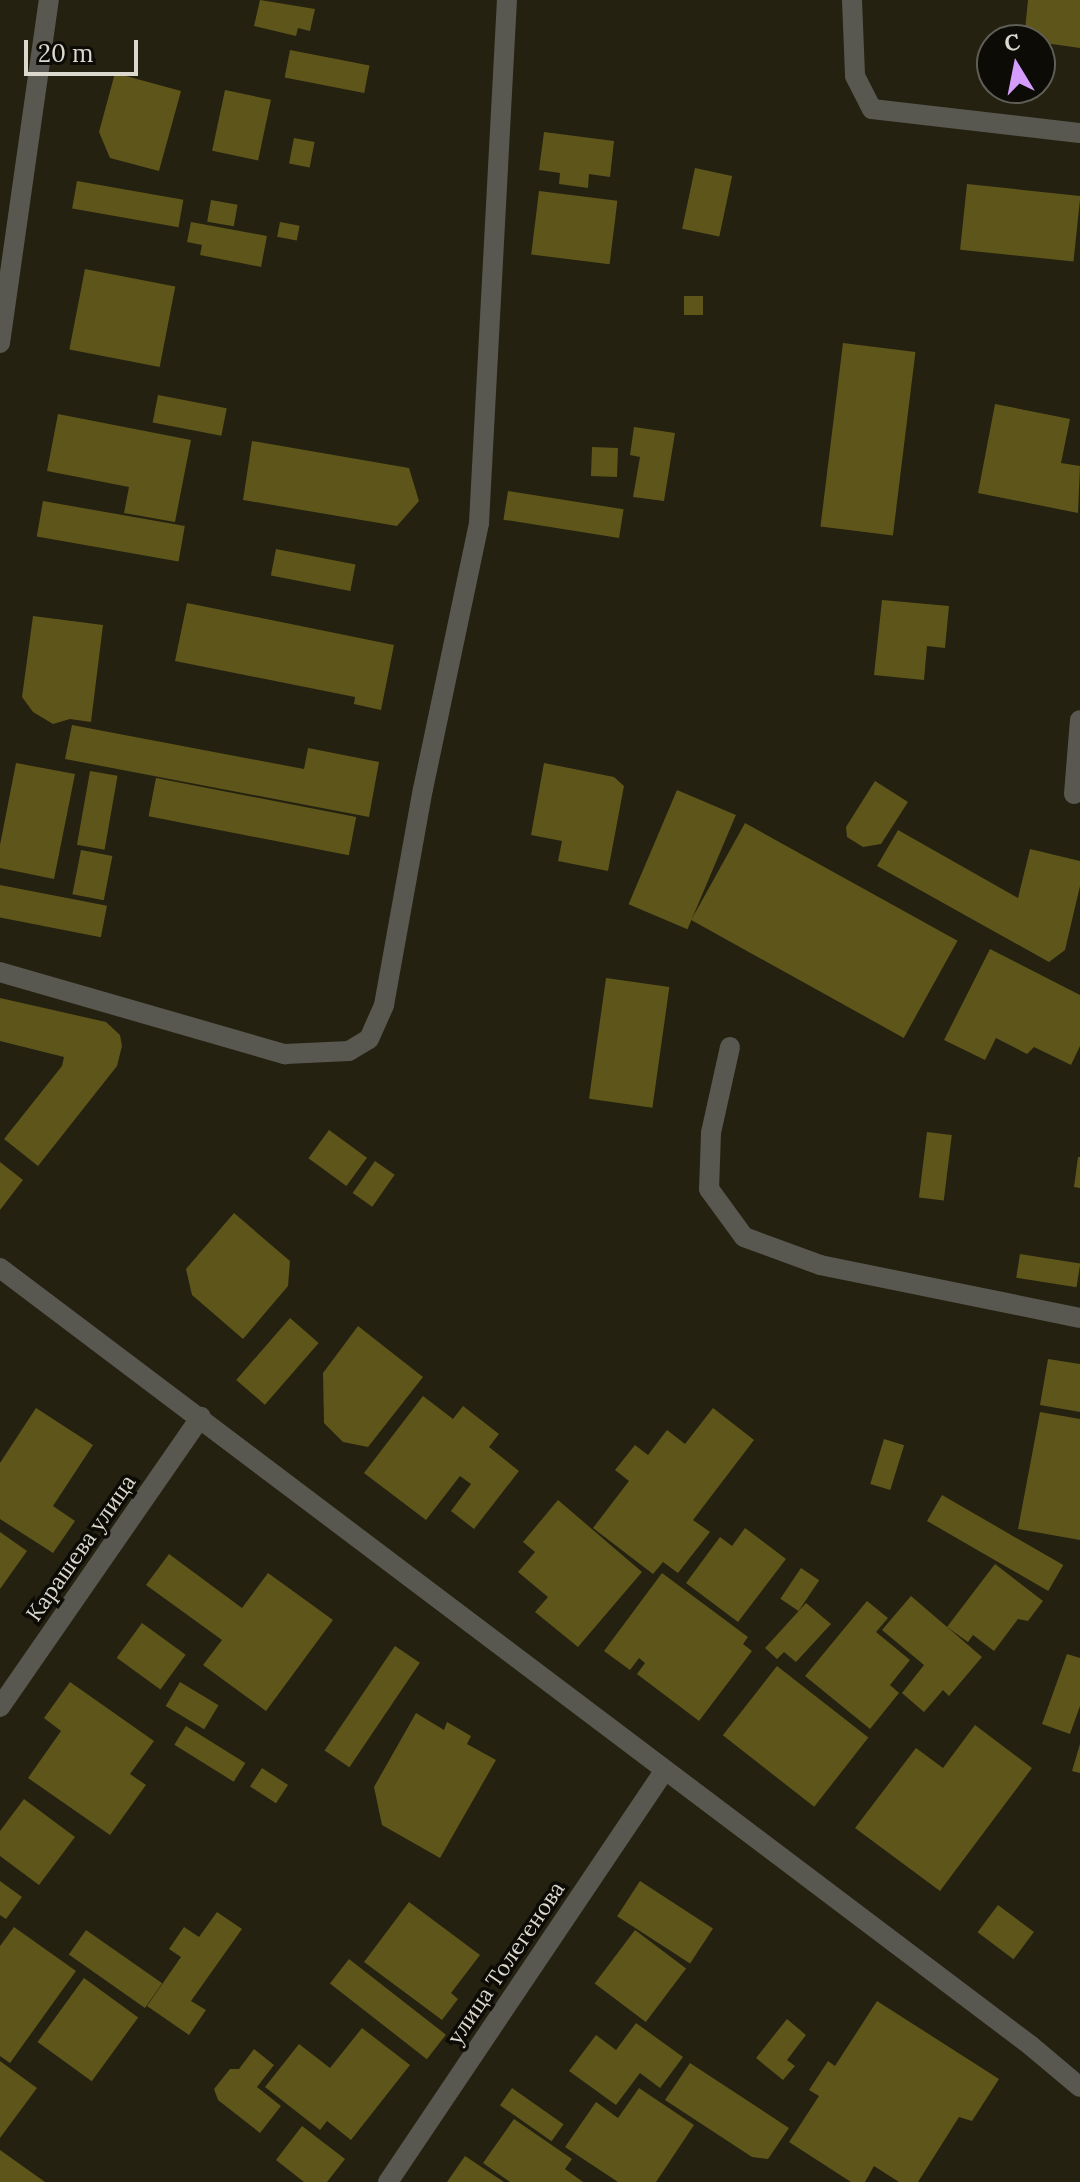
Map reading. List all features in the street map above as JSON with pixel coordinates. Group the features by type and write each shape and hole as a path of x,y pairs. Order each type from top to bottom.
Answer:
{"street":[{"path":"0,343 49,0"},
{"path":"0,972 285,1054 349,1051 369,1039 384,1005 423,789 479,523 507,0"},
{"path":"852,0 855,76 872,109 1080,133"},
{"path":"1074,794 1080,720"},
{"path":"730,1047 711,1133 709,1189 744,1237 820,1265 1080,1318"},
{"path":"0,1268 1030,2045 1080,2087"},
{"name":"Карашева улица","path":"0,1707 201,1417"},
{"name":"улица Толегенова","path":"388,2182 664,1771"}],"building":[{"path":"260,0 315,9 310,31 298,28 296,36 254,26"},
{"path":"1028,0 1080,0 1080,48 1056,45 1056,24 1026,24"},
{"path":"290,50 370,65 364,93 285,77"},
{"path":"115,73 181,91 159,171 110,158 99,132"},
{"path":"225,90 271,100 258,160 212,151"},
{"path":"544,132 614,141 610,177 589,174 588,188 559,184 560,173 539,170"},
{"path":"294,138 315,142 310,168 289,164"},
{"path":"695,168 732,176 719,237 682,229"},
{"path":"77,181 183,200 178,227 72,209"},
{"path":"967,184 1080,196 1073,262 960,250"},
{"path":"539,191 617,201 610,264 531,255"},
{"path":"211,200 238,205 234,226 207,222"},
{"path":"191,222 267,236 261,267 200,255 202,245 187,242"},
{"path":"280,222 300,226 297,241 277,237"},
{"path":"85,269 175,287 160,367 69,349"},
{"path":"684,296 703,296 703,315 684,315"},
{"path":"843,343 915,352 893,536 820,527"},
{"path":"158,395 227,408 221,436 153,422"},
{"path":"995,404 1070,419 1061,463 1080,466 1078,513 978,493"},
{"path":"58,414 191,440 175,522 124,513 129,487 47,471"},
{"path":"634,427 675,433 664,501 633,497 640,457 630,455"},
{"path":"252,441 409,468 419,501 397,526 243,500"},
{"path":"592,447 618,448 617,477 591,476"},
{"path":"508,491 624,509 619,538 503,520"},
{"path":"43,501 185,526 179,561 37,536"},
{"path":"276,549 356,564 350,591 271,576"},
{"path":"882,600 949,606 945,648 927,646 924,680 874,675"},
{"path":"187,603 394,645 381,710 354,704 355,697 175,661"},
{"path":"33,616 103,625 91,722 70,719 53,724 33,712 22,697"},
{"path":"72,725 304,769 308,748 379,762 369,817 65,759"},
{"path":"16,763 75,774 54,879 0,868 0,845"},
{"path":"544,763 614,777 624,786 608,871 558,861 562,841 531,835"},
{"path":"90,771 118,776 105,850 77,845"},
{"path":"156,778 356,817 349,855 149,816"},
{"path":"875,781 908,802 881,844 863,847 847,837 846,827"},
{"path":"677,790 736,815 687,929 629,904"},
{"path":"745,823 958,941 904,1038 691,920"},
{"path":"898,830 1018,898 1030,849 1080,861 1080,886 1065,950 1049,962 877,866"},
{"path":"81,850 112,856 104,900 72,894"},
{"path":"0,885 107,906 101,937 0,918"},
{"path":"990,949 1080,995 1080,1046 1071,1065 1034,1047 1027,1054 996,1038 985,1060 944,1040"},
{"path":"606,978 669,987 652,1108 589,1099"},
{"path":"0,998 106,1022 120,1035 122,1046 117,1066 38,1166 4,1139 62,1066 64,1057 0,1041"},
{"path":"329,1130 367,1158 346,1186 308,1158"},
{"path":"927,1132 952,1135 944,1201 919,1198"},
{"path":"1080,1157 1080,1188 1074,1187"},
{"path":"375,1161 395,1175 372,1207 353,1193"},
{"path":"0,1162 23,1180 0,1210"},
{"path":"234,1213 290,1261 288,1286 243,1339 192,1295 186,1269"},
{"path":"1020,1254 1080,1264 1076,1287 1016,1278"},
{"path":"290,1318 319,1343 265,1405 236,1380"},
{"path":"358,1326 423,1377 368,1447 343,1442 324,1423 323,1373"},
{"path":"1048,1359 1080,1364 1080,1412 1040,1405"},
{"path":"423,1396 453,1419 463,1406 499,1434 489,1447 519,1471 474,1529 451,1511 471,1484 460,1476 426,1520 364,1473"},
{"path":"36,1408 93,1445 53,1506 75,1521 53,1553 0,1519 0,1463"},
{"path":"713,1408 754,1440 693,1520 710,1532 678,1573 663,1562 653,1574 593,1528 629,1481 615,1470 635,1445 648,1455 667,1430 685,1444"},
{"path":"1040,1412 1080,1419 1080,1540 1018,1529"},
{"path":"884,1439 904,1445 890,1490 870,1484"},
{"path":"942,1495 1063,1565 1048,1591 927,1521"},
{"path":"558,1500 642,1572 578,1647 535,1612 548,1597 518,1572 535,1552 523,1542"},
{"path":"745,1528 786,1559 738,1622 686,1583 720,1537 732,1546"},
{"path":"0,1532 27,1551 0,1589"},
{"path":"169,1554 242,1608 268,1573 333,1620 266,1711 203,1665 222,1640 146,1585"},
{"path":"995,1564 1043,1601 1028,1621 1018,1619 994,1651 973,1635 968,1642 947,1627"},
{"path":"801,1568 819,1580 799,1611 780,1599"},
{"path":"662,1573 748,1637 743,1644 752,1651 699,1721 637,1674 645,1663 639,1658 630,1670 604,1651"},
{"path":"911,1596 982,1657 949,1696 943,1690 924,1712 902,1693 924,1665 882,1630"},
{"path":"867,1601 888,1618 876,1632 910,1660 890,1685 899,1693 870,1729 805,1676"},
{"path":"806,1603 831,1624 796,1662 784,1652 777,1659 765,1648"},
{"path":"142,1623 186,1655 160,1690 117,1658"},
{"path":"395,1646 420,1663 349,1767 325,1750"},
{"path":"1067,1654 1080,1658 1080,1706 1070,1734 1042,1724"},
{"path":"777,1666 868,1737 814,1807 723,1735"},
{"path":"70,1682 154,1741 130,1774 146,1785 110,1835 28,1778 61,1731 44,1718"},
{"path":"180,1682 219,1705 204,1729 166,1706"},
{"path":"416,1713 444,1730 447,1722 471,1736 467,1744 496,1760 440,1858 382,1825 374,1787"},
{"path":"975,1725 1032,1768 940,1891 855,1828 916,1748 943,1768"},
{"path":"186,1726 245,1763 234,1782 174,1745"},
{"path":"1080,1744 1080,1773 1072,1771"},
{"path":"262,1768 288,1785 276,1803 250,1786"},
{"path":"24,1799 75,1837 39,1885 0,1856 0,1831"},
{"path":"0,1881 22,1897 6,1919 0,1915"},
{"path":"640,1881 713,1928 690,1964 617,1916"},
{"path":"409,1902 480,1955 451,1993 458,1999 442,2020 364,1962"},
{"path":"998,1905 1034,1932 1013,1959 978,1932"},
{"path":"217,1912 242,1929 191,2001 206,2010 189,2035 147,2006 181,1957 169,1949 184,1927 199,1937"},
{"path":"14,1927 76,1971 10,2063 0,2056 0,1946"},
{"path":"86,1930 162,1983 145,2008 69,1955"},
{"path":"635,1930 686,1969 646,2022 595,1984"},
{"path":"349,1959 446,2035 427,2059 330,1983"},
{"path":"84,1978 138,2017 92,2081 38,2042"},
{"path":"877,2001 999,2079 972,2121 959,2117 918,2182 899,2182 874,2166 865,2182 851,2182 789,2142 819,2096 809,2090 828,2061 835,2066"},
{"path":"787,2019 806,2035 787,2060 795,2066 783,2080 756,2058"},
{"path":"636,2023 683,2057 660,2088 640,2073 616,2105 569,2071 596,2035 616,2050"},
{"path":"362,2028 410,2065 351,2140 327,2121 320,2130 265,2087 299,2044 330,2068"},
{"path":"254,2049 274,2065 257,2087 281,2106 260,2133 218,2100 214,2089 230,2069 239,2069"},
{"path":"0,2061 37,2088 0,2138"},
{"path":"690,2063 789,2128 768,2159 752,2157 665,2100"},
{"path":"512,2088 564,2124 552,2141 500,2105"},
{"path":"639,2088 694,2125 656,2182 618,2182 565,2147 596,2102 618,2118"},
{"path":"514,2119 572,2159 565,2169 583,2182 510,2182 483,2163"},
{"path":"302,2126 345,2159 327,2182 304,2182 276,2160"},
{"path":"0,2150 45,2182 0,2182"},
{"path":"465,2156 504,2182 447,2182"}]}
